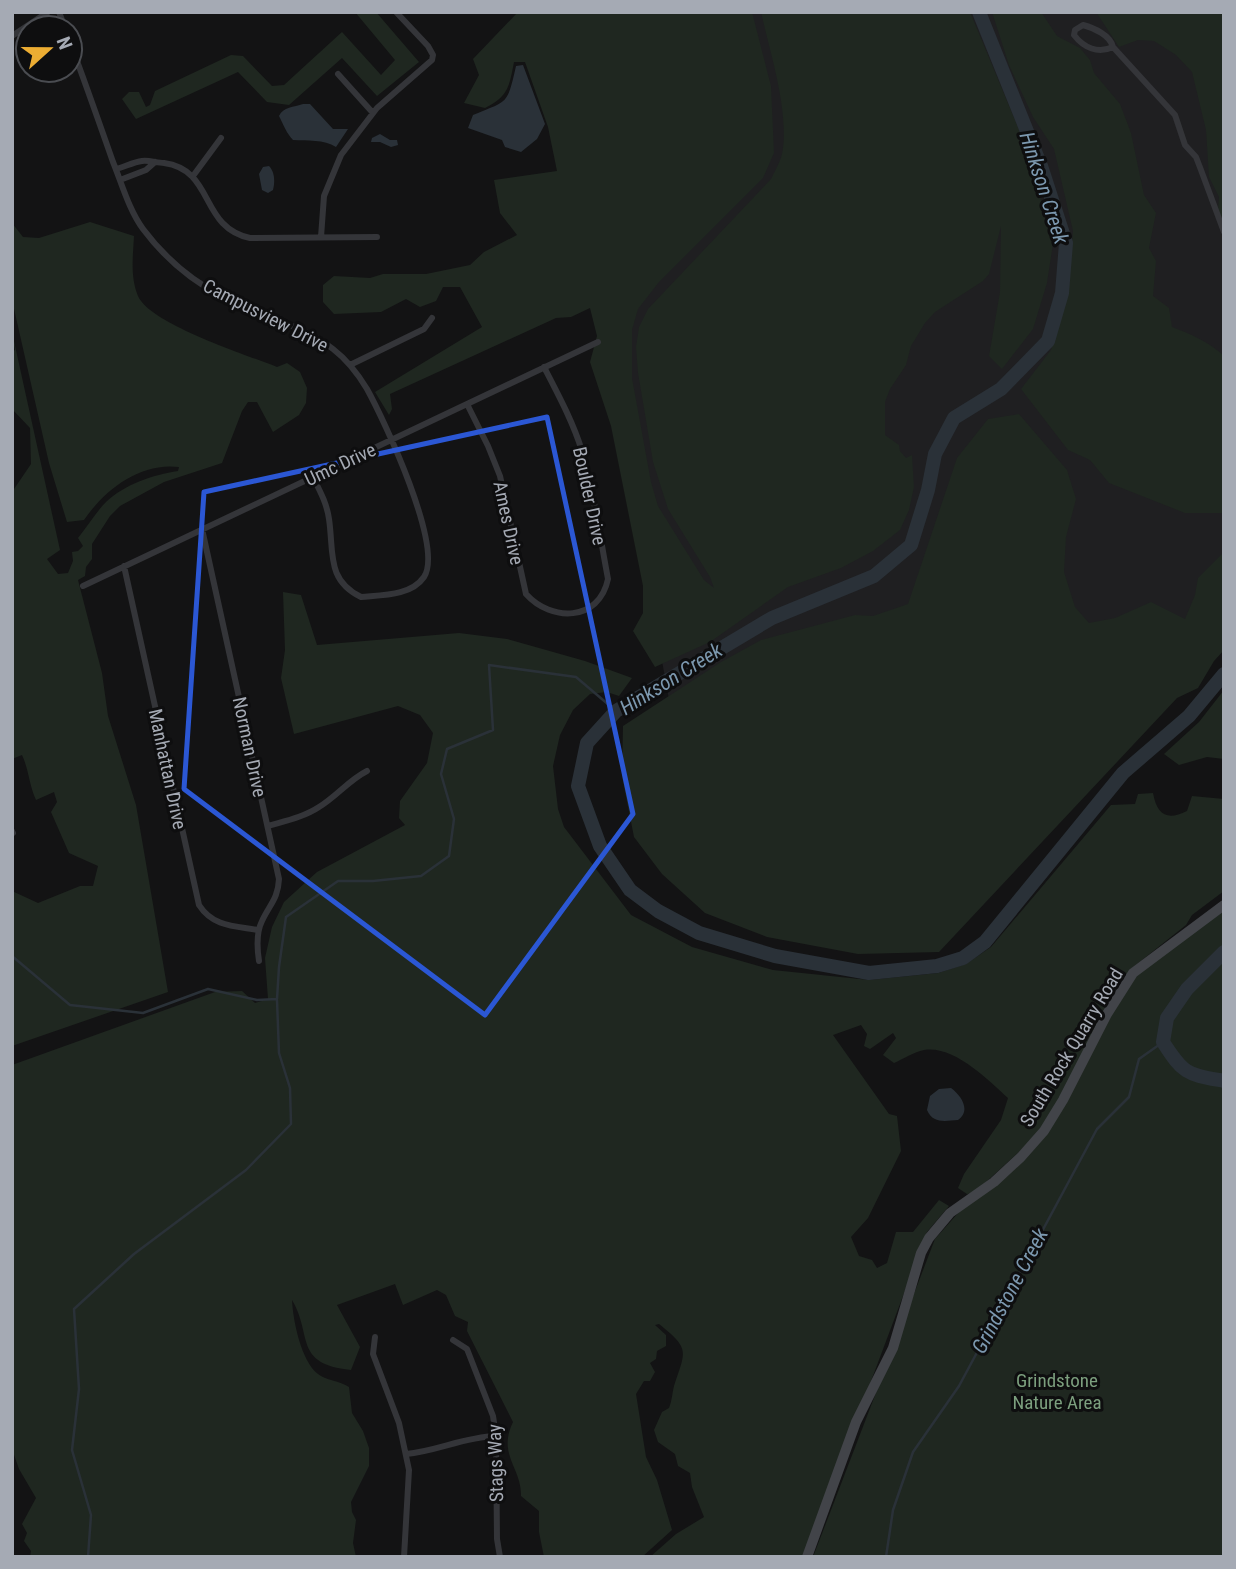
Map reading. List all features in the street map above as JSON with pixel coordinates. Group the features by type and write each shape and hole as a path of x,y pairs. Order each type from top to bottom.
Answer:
{"street":[{"path":"12,36 48,12"},
{"path":"321,237 324,196 341,155 388,97 432,60 433,55 428,46 396,12"},
{"path":"1113,47 1103,51 1089,48 1074,35 1075,30 1083,25 1110,40 1113,47 1175,115 1185,145 1196,158 1224,232"},
{"path":"338,74 373,113"},
{"name":"Campusview Drive","path":"84,81 120,180 142,228 178,268 223,297 314,337 333,349 350,365 366,388 412,487 429,555 429,567 416,586 407,591 361,597 342,584 334,565 329,517 313,477"},
{"path":"193,176 220,138"},
{"path":"116,169 144,160 185,169 193,176 217,218 237,235 250,238 377,237"},
{"path":"120,180 146,170 155,162"},
{"path":"350,365 424,329 432,318"},
{"name":"Umc Drive","path":"83,586 598,342"},
{"name":"Boulder Drive","path":"544,367 582,449 608,579 605,594 597,603 573,614"},
{"name":"Ames Drive","path":"467,404 500,476 526,594 534,603 548,610 573,614"},
{"name":"Norman Drive","path":"202,529 279,879 279,890 258,930 259,961"},
{"name":"Manhattan Drive","path":"124,566 199,905 213,921 222,925 258,930"},
{"path":"268,826 317,809 353,778 367,771"},
{"name":"South Rock Quarry Road","path":"807,1557 856,1422 893,1348 921,1253 929,1238 950,1213 993,1182 1021,1157 1044,1131 1107,1014 1133,973 1224,905"},
{"path":"375,1337 373,1354 399,1423 409,1470 404,1557"},
{"name":"Stags Way","path":"453,1339 467,1349 493,1416 496,1436 497,1539 500,1557"},
{"path":"406,1454 424,1452 474,1437 496,1436"}],"highlighted area":[{"path":"547,417 633,814 485,1015 184,789 204,492"}],"shaded area":[{"path":"544,12 1224,12 1224,614 690,815"},
{"path":"523,65 545,124 537,139 521,152 505,147 502,140 468,128 473,115 504,100 508,95 516,66"},
{"path":"310,104 333,129 348,129 336,147 291,138 279,116 286,109"},
{"path":"380,134 390,140 397,140 398,145 391,147 380,142 371,142 372,138"},
{"path":"269,166 274,180 273,190 268,193 262,190 259,174 263,167"},
{"path":"951,1088 964,1104 964,1112 958,1120 936,1120 927,1110 930,1096 939,1089"}],"green space":[{"path":"355,12 376,12 419,62 377,96 342,58 289,105 267,102 238,72 136,119 122,99 129,92 139,92 146,107 150,105 155,91 231,55 243,56 272,86 284,85 342,32 381,75 395,60"},
{"path":"518,12 752,12 771,86 774,153 763,178 659,282 638,309 632,330 632,378 658,506 704,580 714,588 668,509 653,462 636,347 639,327 648,309 771,179 780,160 784,138 781,102 761,12 970,12 1027,149 1053,244 1047,283 1033,329 1002,369 989,356 1000,292 1001,226 989,274 983,281 935,312 911,346 906,365 885,402 885,435 899,445 906,458 912,455 914,487 909,510 900,530 873,551 841,568 788,587 710,642 655,667 633,631 643,613 643,586 611,426 590,362 597,336 590,308 571,317 556,318 390,394 392,409 389,415 375,392 482,327 460,287 443,287 436,301 420,307 406,299 381,312 334,314 323,302 323,285 334,276 370,278 383,274 426,274 470,265 484,252 517,235 500,213 494,180 557,171 548,127 525,62 514,62 506,90 493,104 485,108 464,103 479,75 473,59"},
{"path":"992,12 1041,12 1057,36 1080,48 1090,60 1094,73 1120,104 1131,133 1144,195 1156,213 1149,248 1156,261 1153,296 1169,308 1172,327 1200,339 1224,356 1223,513 1185,513 1109,483 1090,460 1068,450 1021,389 1051,350 1068,292 1073,231 1054,149 1033,117 1009,65"},
{"path":"1096,12 1224,12 1224,222 1218,211 1219,197 1209,177 1206,130 1192,72 1176,55 1154,41 1138,40 1119,47"},
{"path":"90,222 134,236 134,281 138,296 146,307 179,328 223,347 277,367 287,363 300,372 307,388 306,403 299,415 273,432 257,402 248,402 222,463 164,482 120,506 110,516 92,544 92,559 86,567 85,576 78,580 102,673 108,716 136,805 168,992 12,1046 12,891 38,903 80,886 93,886 98,866 69,853 51,812 57,802 54,792 36,800 22,755 12,759 12,492 31,464 30,428 12,409 12,352 15,350 12,332 60,550 47,559 58,574 68,573 73,561 72,552 83,546 78,538 106,502 131,485 178,471 179,467 138,473 113,488 84,520 67,522 49,463 12,300 12,223 23,237 39,238"},
{"path":"1019,414 1067,470 1076,499 1066,537 1064,572 1075,607 1089,623 1115,618 1151,602 1185,619 1195,595 1198,578 1224,552 1224,650 1198,688 1177,698 939,952 858,954 767,937 705,913 662,874 634,837 622,776 623,726 721,662 761,640 855,615 873,616 908,604 957,458 988,419"},
{"name":"Grindstone Nature Area","path":"283,592 301,595 317,645 459,633 507,639 585,661 632,678 619,696 607,692 590,694 573,710 560,735 553,766 558,809 564,827 631,915 692,947 773,970 869,980 938,973 966,964 991,947 1111,805 1135,804 1138,794 1153,793 1160,811 1174,816 1187,811 1192,796 1224,799 1224,891 1192,915 1186,925 1132,968 1120,982 1092,1036 1138,969 1224,903 1224,1557 813,1557 935,1239 967,1203 1031,1141 974,1193 967,1194 958,1188 964,1174 1001,1120 1008,1098 970,1065 947,1053 924,1050 894,1063 883,1055 896,1038 893,1033 870,1049 864,1046 867,1034 861,1025 833,1035 889,1114 897,1116 901,1151 868,1218 851,1237 859,1256 872,1260 877,1268 887,1263 896,1232 913,1232 939,1200 949,1206 927,1232 805,1557 650,1557 676,1534 704,1517 692,1487 690,1473 678,1466 675,1454 658,1442 654,1430 662,1412 669,1408 683,1357 681,1345 659,1324 655,1325 666,1335 666,1346 657,1351 656,1359 650,1363 655,1372 650,1381 644,1381 636,1394 646,1457 657,1480 672,1530 642,1557 544,1557 539,1532 539,1511 521,1496 518,1477 509,1453 509,1434 513,1422 467,1331 468,1322 455,1316 446,1295 437,1290 403,1305 395,1284 337,1305 360,1347 351,1370 333,1367 312,1354 292,1300 296,1329 307,1360 321,1376 349,1387 352,1413 369,1448 369,1466 351,1502 356,1520 353,1543 356,1557 30,1557 31,1551 24,1541 27,1533 22,1524 36,1498 19,1469 12,1449 12,1065 215,992 242,991 255,1003 268,999 265,958 272,927 284,902 317,872 405,825 399,818 400,801 427,763 433,733 420,715 398,706 294,734 281,678 285,650"},
{"path":"1224,690 1224,759 1207,757 1179,765 1164,754 1199,722"}],"waterway":[{"name":"Hinkson Creek","path":"979,12 1041,166 1066,243 1062,293 1048,341 1001,389 954,418 935,454 928,490 911,545 874,576 772,618 616,711 587,743 578,786 600,846 630,890 658,911 699,933 775,956 869,973 937,966 963,958 985,942 1123,773 1189,716 1224,674"},
{"path":"12,956 70,1005 143,1013 208,989 257,1000 277,999 286,917 338,881 373,881 421,876 449,856 454,819 441,774 447,749 493,730 489,665 576,677 616,711"},
{"name":"Hinkson Creek","path":"1224,952 1187,989 1167,1018 1163,1042 1176,1061 1188,1071 1224,1081"},
{"path":"88,1557 91,1515 72,1450 79,1389 74,1309 134,1254 246,1170 291,1124 290,1088 279,1053 277,1000"},
{"name":"Grindstone Creek","path":"886,1557 893,1510 913,1452 959,1386 1097,1129 1129,1097 1139,1059 1163,1042"}]}
